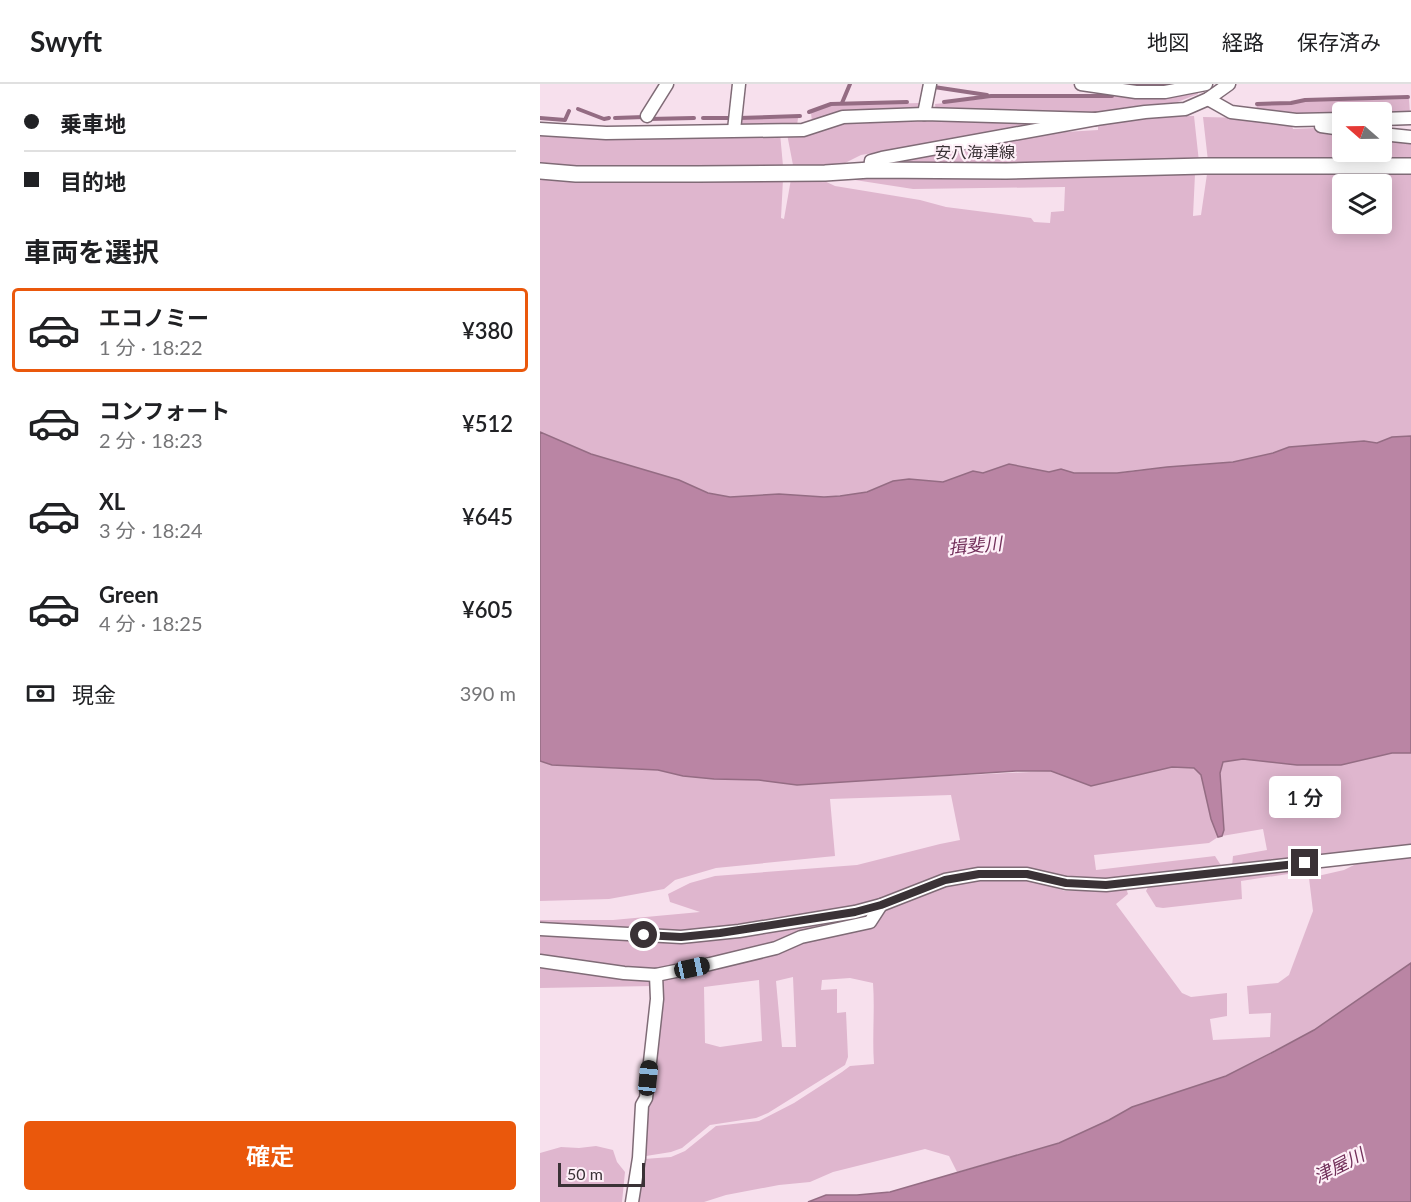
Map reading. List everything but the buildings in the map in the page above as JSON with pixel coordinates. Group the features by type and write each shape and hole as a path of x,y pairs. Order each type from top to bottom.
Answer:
{"main road":[{"name":"安八海津線","path":"540,171 576,174 698,174 825,173 870,170 1006,171 1204,166 1411,166"}],"street":[{"path":"647,116 667,84"},
{"path":"734,130 739,84"},
{"path":"924,114 930,84"},
{"path":"1081,84 1136,92 1166,92 1206,84"},
{"path":"870,170 871,161 882,158 1096,119 1185,109 1208,99 1229,84"},
{"path":"1208,99 1231,112 1296,120 1332,128"},
{"path":"540,129 606,133 802,130 843,117 924,114 1096,119"},
{"path":"1392,119 1411,118"},
{"path":"1296,120 1332,119"},
{"path":"1392,135 1411,137"},
{"path":"540,929 681,937 751,929 855,912 881,905 945,880 979,874 1027,874 1066,883 1106,885 1411,851"},
{"path":"540,962 624,974 656,975 732,959 776,948 801,937 870,922 881,905"},
{"path":"632,1202 639,1158 642,1105 646,1098 657,999 656,975"}],"shaded area":[{"path":"1198,92 1198,94 1175,103 1142,105 1093,113 936,111 935,104 991,98 1112,97 1117,94"},
{"path":"1409,99 1410,114 1392,113 1392,102 1332,102 1332,115 1292,115 1256,110 1257,105 1304,101"},
{"path":"919,103 919,111 812,122 811,113 830,106"},
{"path":"1194,116 1199,162 877,165 1065,132 1098,130 1098,125 1141,117"},
{"path":"1203,117 1249,118 1291,123 1293,129 1316,128 1332,130 1332,160 1208,161"},
{"path":"798,118 797,126 738,126 739,119"},
{"path":"1051,120 1053,122 861,155 841,165 793,165 787,134 842,122"},
{"path":"540,133 780,133 783,166 577,167 540,164"},
{"path":"1392,139 1411,142 1411,159 1392,159"},
{"path":"1411,173 1411,436 1392,437 1377,443 1364,441 1289,447 1233,462 1117,473 1074,473 1061,469 1049,472 1009,464 983,473 973,471 943,482 909,479 893,481 867,492 840,496 779,494 730,497 708,493 678,480 591,454 540,432 540,178 783,179 781,218 784,219 791,179 818,178 835,186 920,200 946,207 1031,218 1034,222 1050,223 1051,212 1064,211 1065,187 913,189 842,178 1195,174 1193,216 1201,215 1207,174"},
{"path":"1392,753 1411,753 1411,847 1232,866 1233,856 1267,850 1263,829 1222,836 1224,830 1220,773 1223,762 1243,759 1297,765 1341,765"},
{"path":"540,761 552,765 658,770 683,776 714,779 866,780 1051,771 1091,786 1172,767 1194,768 1201,775 1211,819 1218,837 1209,843 1094,855 1096,870 1215,856 1222,867 1101,880 982,870 854,907 682,932 540,926 540,920 613,920 700,912 670,902 668,894 690,883 715,876 857,865 960,840 951,795 830,799 835,856 716,868 675,880 664,889 609,899 540,901"},
{"path":"1411,856 1411,963 1314,1030 1226,1076 1132,1107 1059,1143 957,1172 949,1156 925,1149 833,1172 810,1182 726,1195 704,1202 636,1202 644,1159 671,1157 685,1151 716,1126 759,1121 794,1103 850,1066 874,1064 873,983 850,978 822,980 821,990 837,989 837,1013 846,1012 848,1057 845,1065 768,1113 756,1118 710,1125 682,1148 646,1156 642,1153 662,979 861,929 887,906 946,885 978,879 1027,878 1065,891 1126,888 1128,894 1116,904 1182,993 1191,997 1227,993 1227,1016 1210,1019 1213,1040 1270,1037 1271,1013 1249,1014 1247,986 1278,983 1289,975 1313,911 1309,878 1344,870 1360,862","holes":["793,977 796,1047 782,1047 776,981","759,980 762,1041 720,1047 705,1043 704,987"]},
{"path":"1321,865 1321,869 1241,881 1242,899 1163,908 1156,907 1146,891 1149,885"},
{"path":"866,914 869,918 773,944 655,970 624,969 540,958 540,935 681,941"},
{"path":"540,965 648,978 653,986 540,988"},
{"path":"596,1146 613,1150 617,1162 625,1172 622,1202 540,1202 540,1153 561,1147"}],"water":[{"name":"揖斐川","path":"540,432 591,454 679,480 708,493 730,497 779,494 840,496 867,492 893,481 909,479 943,482 973,471 983,473 1009,464 1049,472 1061,469 1074,473 1117,473 1233,462 1289,447 1364,441 1377,443 1392,437 1411,436 1411,753 1392,753 1341,765 1297,765 1243,759 1223,762 1220,773 1224,830 1222,836 1218,837 1211,819 1201,775 1194,768 1172,767 1091,786 1051,771 1016,771 797,785 759,780 683,776 658,770 552,765 540,761"},
{"name":"津屋川","path":"1411,963 1411,1202 808,1202 826,1195 890,1192 1059,1143 1132,1107 1226,1076 1275,1051 1314,1030"}],"waterway":[{"path":"842,103 850,84"},
{"path":"1132,84 1165,84"},
{"path":"935,85 934,87 987,95"},
{"path":"944,102 991,96 1112,96"},
{"path":"1257,104 1408,97"},
{"path":"809,112 831,104 907,102"},
{"path":"578,109 604,119 609,118"},
{"path":"540,118 565,120 569,111"},
{"path":"739,118 800,116"},
{"path":"615,118 644,117"},
{"path":"649,119 694,118"},
{"path":"703,118 731,118"}],"route":[{"path":"644,935 681,937 739,931 855,912 881,905 945,880 979,874 1027,874 1066,883 1106,885 1305,863"}]}
